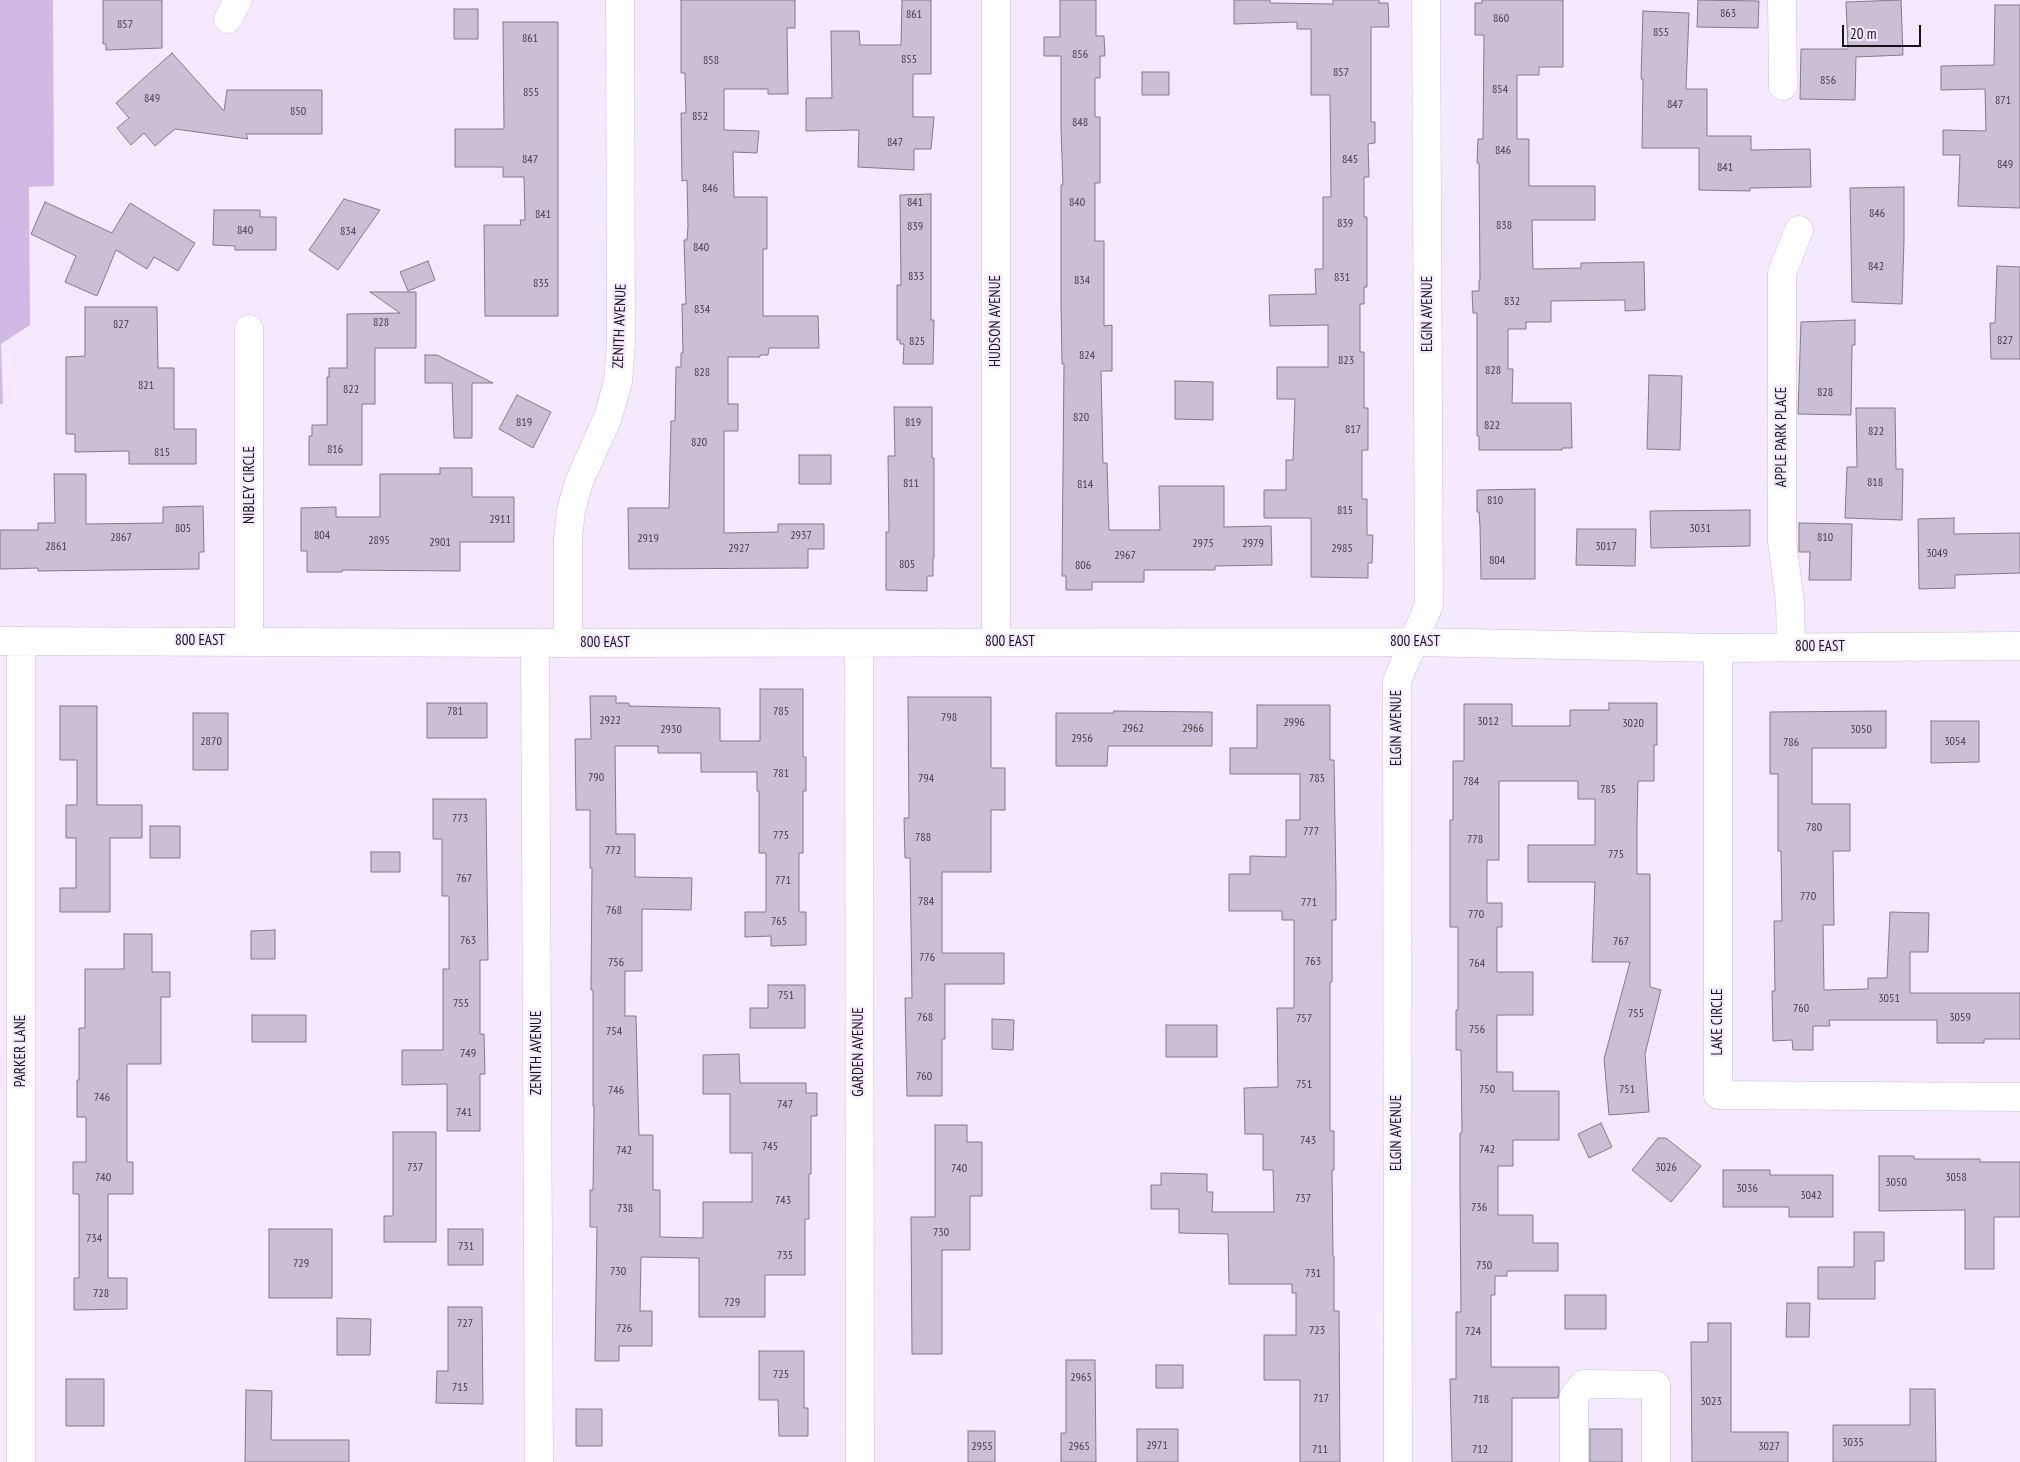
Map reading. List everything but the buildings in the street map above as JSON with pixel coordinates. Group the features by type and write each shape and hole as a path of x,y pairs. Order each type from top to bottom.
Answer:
{"street":[{"name":"ZENITH AVENUE","path":"568,644 568,539 572,510 579,482 608,417 618,382 621,343 620,0"},
{"name":"HUDSON AVENUE","path":"996,0 996,642"},
{"name":"ELGIN AVENUE","path":"1398,1462 1397,681 1429,605 1426,0"},
{"path":"1782,0 1783,86"},
{"name":"APPLE PARK PLACE","path":"1791,647 1790,602 1782,542 1782,273 1799,230"},
{"name":"NIBLEY CIRCLE","path":"249,329 249,641"},
{"name":"800 EAST","path":"10,641 535,644 1413,642 1718,648 2020,646"},
{"name":"PARKER LANE","path":"10,641 21,1462"},
{"name":"GARDEN AVENUE","path":"859,643 860,1462"},
{"name":"ZENITH AVENUE","path":"535,644 539,1462"},
{"name":"LAKE CIRCLE","path":"1718,648 1718,1095 2020,1097"},
{"path":"1574,1462 1574,1396 1584,1384 1656,1385 1656,1462"}],"shaded area":[{"path":"0,0 53,0 54,186 29,187 30,325 1,344 3,404 0,404"}]}
